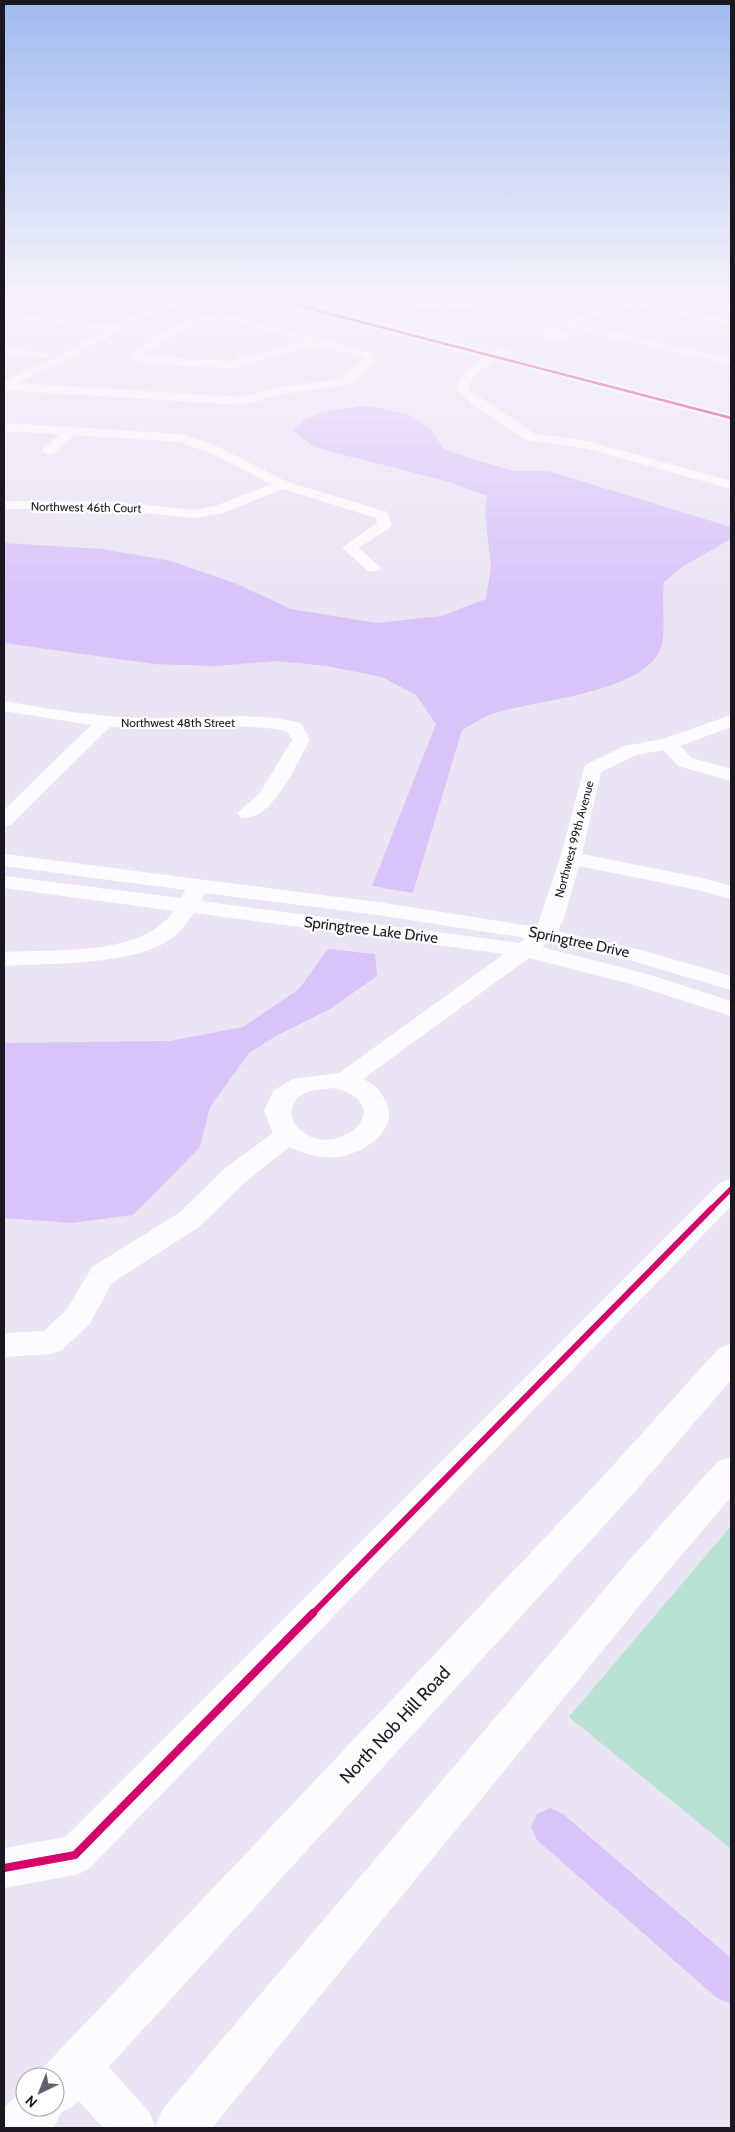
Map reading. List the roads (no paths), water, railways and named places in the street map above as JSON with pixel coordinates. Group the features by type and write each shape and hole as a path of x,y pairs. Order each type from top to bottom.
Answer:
{"main road":[{"name":"North Nob Hill Road","path":"67,2078 620,1483 731,1357"},
{"path":"180,2128 639,1577 731,1472"},
{"path":"19,2128 29,2117"}],"street":[{"path":"186,397 241,401 260,397"},
{"path":"469,397 488,407 530,436 602,448 731,485"},
{"path":"627,397 731,429"},
{"path":"651,397 731,418"},
{"path":"675,397 731,410"},
{"path":"4,427 181,438 198,442 283,484 365,508 382,515 385,524 350,548 373,568"},
{"path":"48,451 70,432"},
{"name":"Northwest 46th Court","path":"4,505 106,505 195,514 218,510 283,484"},
{"name":"Northwest 48th Street","path":"4,706 105,722 163,724 271,721 294,727 301,740 267,798 247,813"},
{"name":"Northwest 99th Avenue","path":"544,934 552,921 571,858 592,769 631,750 667,744 731,721"},
{"path":"4,821 105,722"},
{"path":"667,744 685,762 731,775"},
{"path":"571,858 702,884 731,893"},
{"name":"Springtree Lake Drive","path":"4,860 424,915"},
{"name":"Springtree Lake Drive","path":"4,882 525,950 639,979 731,1009"},
{"path":"4,959 128,949 157,939 176,923 188,906 198,886"},
{"name":"Springtree Drive","path":"424,915 544,934 672,964 731,983"},
{"path":"343,1082 401,1038 525,950 544,934"},
{"path":"318,1081 343,1082 364,1090 374,1100 378,1110 376,1122 369,1133 358,1141 326,1148 309,1146 288,1135 278,1122 277,1111 281,1100 290,1091 318,1081"},
{"path":"4,1345 51,1342 78,1317 102,1275 189,1220 234,1176 288,1135"},
{"path":"4,1868 74,1855 731,1188"},
{"path":"67,2078 133,2128"}],"waterway":[{"path":"550,1827 731,1984"}]}
